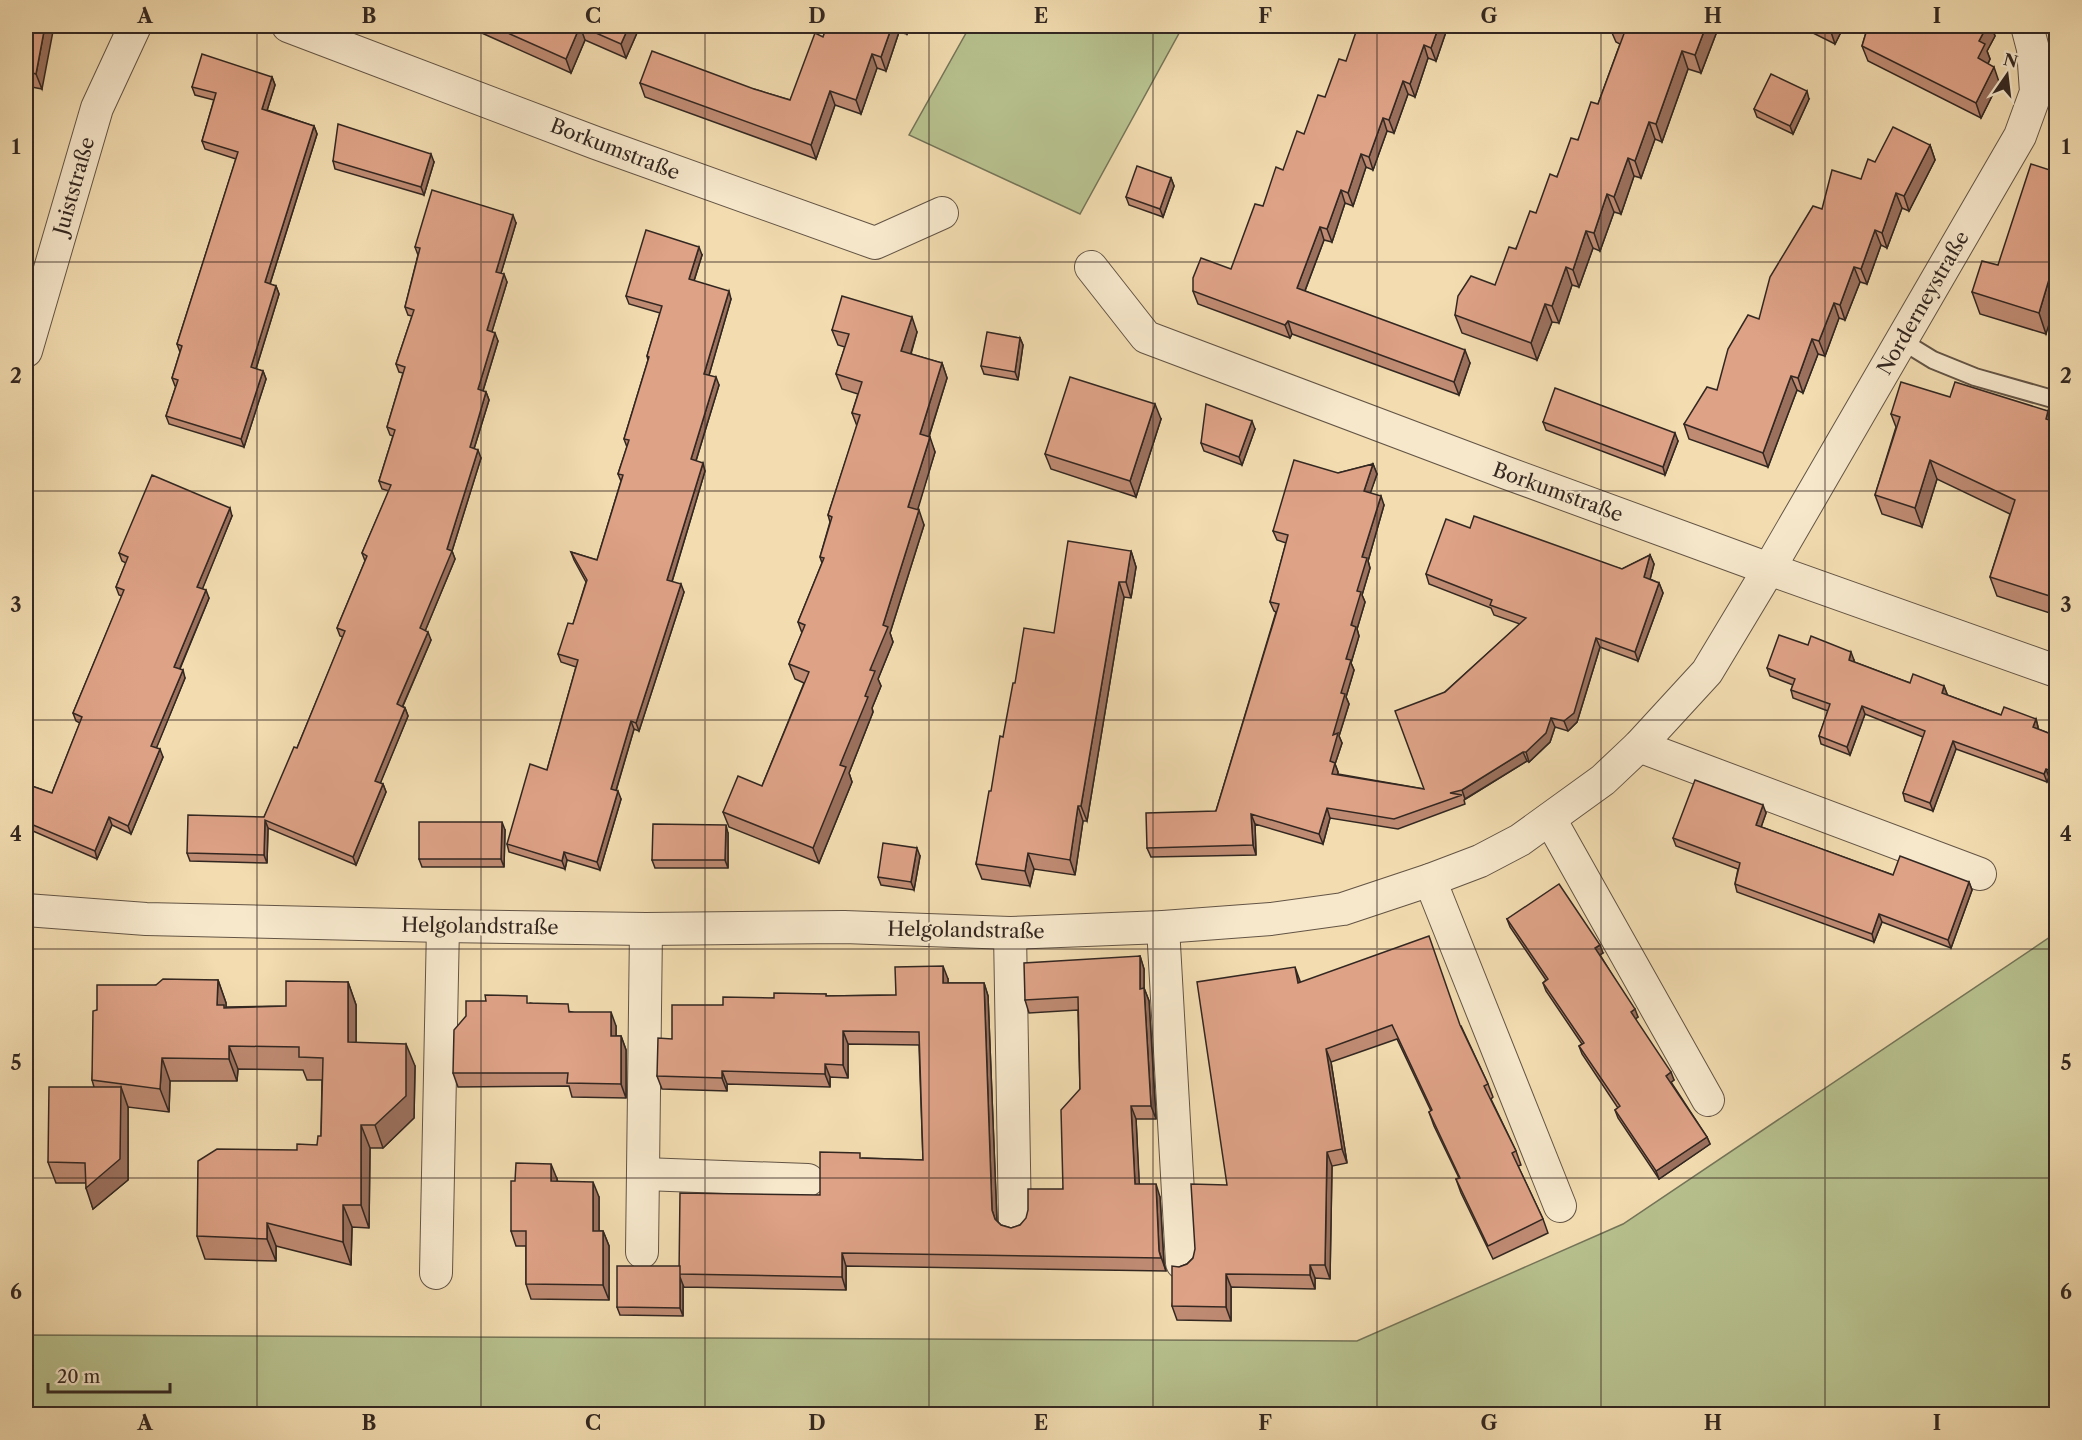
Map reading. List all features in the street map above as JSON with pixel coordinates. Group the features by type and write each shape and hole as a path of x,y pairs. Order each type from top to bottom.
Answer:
{"street":[{"name":"Juiststraße","path":"26,351 97,108 135,26"},
{"name":"Borkumstraße","path":"288,26 596,143 875,243 942,213"},
{"name":"Norderneystraße","path":"1769,569 2020,136 2036,92 2032,49 2027,26"},
{"name":"Borkumstraße","path":"1091,267 1146,337 1504,472 2056,671"},
{"name":"Helgolandstraße","path":"26,910 146,919 443,926 646,929 844,927 1010,933 1271,920 1343,909 1480,861 1520,840 1603,780 1640,746 1707,672 1769,569"},
{"path":"1640,746 1980,874"},
{"path":"1550,819 1708,1100"},
{"path":"1430,880 1560,1206"},
{"path":"436,1273 443,926"},
{"path":"1163,927 1182,1263"},
{"path":"642,1252 646,929"},
{"path":"1010,933 1015,1223"},
{"path":"644,1174 808,1180"}],"lane":[{"path":"1902,341 1933,360 1975,377 2056,400"}],"green space":[{"path":"970,26 1183,26 1080,214 909,135"},
{"path":"2056,933 2056,1414 26,1414 26,1335 1357,1341 1623,1224"}],"building":[{"path":"26,26 45,26 36,74 26,71"},
{"path":"492,26 580,26 566,59"},
{"path":"580,26 629,26 621,44"},
{"path":"827,26 892,26 881,57 872,54 856,100 830,91 811,145 640,83 652,51 790,100 815,33 823,37"},
{"path":"1358,26 1439,26 1431,48 1424,45 1410,84 1403,81 1389,120 1383,118 1369,157 1361,154 1348,193 1341,190 1327,229 1320,227 1297,288 1465,350 1454,382 1288,321 1285,325 1193,291 1193,278 1201,258 1231,269 1255,204 1263,206 1276,167 1283,170 1297,131 1304,134 1318,95 1325,97 1339,59 1346,61"},
{"path":"1611,26 1706,26 1695,55 1682,51 1656,124 1649,122 1635,161 1628,158 1614,197 1607,194 1594,233 1586,231 1573,270 1566,267 1552,306 1545,304 1531,343 1455,315 1458,296 1471,276 1495,285 1509,247 1516,249 1530,211 1536,213 1550,174 1557,177 1571,138 1578,140 1591,102 1598,104 1625,31"},
{"path":"1868,26 1987,26 1979,41 1985,44 1978,58 1994,67 1976,103 1862,46"},
{"path":"202,54 272,77 262,109 314,126 265,282 276,286 251,367 263,371 241,439 166,416 178,380 172,378 182,346 177,344 238,152 202,141 216,93 192,87"},
{"path":"1771,74 1807,91 1790,126 1754,109"},
{"path":"338,124 431,154 421,187 333,161"},
{"path":"1893,127 1930,145 1904,196 1896,193 1882,233 1875,230 1861,269 1854,267 1840,305 1834,303 1819,341 1812,339 1798,378 1791,376 1763,453 1684,424 1707,387 1717,390 1728,349 1748,315 1759,319 1770,277 1813,206 1822,209 1832,170 1861,179 1868,159 1875,162"},
{"path":"2031,164 2056,172 2056,256 2039,313 1972,292 1982,261 1998,265"},
{"path":"1137,166 1171,178 1160,209 1126,197"},
{"path":"432,190 513,215 496,272 504,274 487,330 495,333 478,389 486,392 470,447 478,450 447,549 452,551 420,628 428,632 397,704 405,708 375,781 383,784 353,857 265,820 264,855 187,853 188,815 264,817 294,747 297,748 345,631 337,628 367,556 362,553 391,485 379,481 395,430 387,427 405,367 396,364 414,310 405,307 420,248 415,247"},
{"path":"646,230 699,247 689,279 729,291 704,374 716,377 691,459 703,463 667,580 681,584 636,723 631,721 611,789 618,791 597,862 564,852 562,861 507,844 530,764 547,770 578,660 558,654 568,623 573,624 587,580 571,552 597,560 623,475 618,474 629,440 624,439 662,306 626,296"},
{"path":"842,296 912,317 901,351 942,363 920,434 930,437 908,507 919,510 883,625 888,627 870,670 875,671 865,696 868,697 840,765 846,767 813,848 723,812 738,776 762,786 809,672 789,664 805,625 798,622 824,558 820,557 832,517 828,515 860,415 852,413 862,382 836,374 849,334 832,330"},
{"path":"987,332 1020,338 1015,372 981,366"},
{"path":"1070,377 1155,404 1130,481 1045,454"},
{"path":"1901,382 1950,397 1955,382 2048,411 2046,419 2056,422 2056,598 1990,577 2015,500 1930,460 1915,508 1875,495 1900,417 1891,414"},
{"path":"1555,388 1675,433 1663,467 1543,422"},
{"path":"1206,404 1252,421 1239,457 1201,443"},
{"path":"1294,460 1338,473 1373,464 1364,491 1381,496 1362,557 1367,558 1357,591 1361,592 1351,625 1356,627 1346,659 1351,660 1341,693 1345,694 1333,735 1338,733 1330,761 1335,763 1332,774 1424,789 1395,711 1445,692 1526,618 1490,605 1492,600 1426,574 1446,519 1470,528 1474,516 1622,569 1650,555 1644,577 1659,583 1635,652 1596,638 1574,713 1564,721 1551,718 1546,733 1526,752 1462,790 1450,793 1462,795 1394,819 1327,808 1319,834 1251,814 1253,845 1147,848 1146,813 1216,811 1279,604 1270,602 1288,535 1273,531"},
{"path":"152,475 230,508 197,587 206,590 174,667 183,670 151,746 160,749 128,826 109,817 95,851 26,822 26,784 52,793 82,717 73,713 124,590 116,587 128,557 119,553"},
{"path":"1068,541 1131,551 1126,582 1119,582 1070,860 1028,853 1025,871 976,864 1000,736 1003,737 1013,683 1015,683 1024,628 1054,633"},
{"path":"1779,635 1808,645 1811,636 1851,652 1849,660 1910,683 1913,674 1944,686 1942,693 2001,715 2004,707 2036,719 2033,727 2056,736 2056,773 2046,769 2044,774 1953,741 1930,803 1903,793 1925,731 1862,706 1847,747 1819,736 1830,704 1791,690 1795,679 1767,668"},
{"path":"1695,780 1763,805 1756,825 1893,875 1900,856 1969,882 1948,940 1879,914 1872,934 1735,884 1740,863 1673,838"},
{"path":"419,822 502,822 501,859 419,859"},
{"path":"653,824 726,825 725,860 652,860"},
{"path":"883,843 917,848 911,882 878,877"},
{"path":"1559,884 1600,945 1595,948 1635,1009 1631,1012 1671,1072 1666,1076 1707,1137 1656,1171 1615,1110 1620,1106 1579,1046 1584,1043 1543,983 1548,979 1507,919"},
{"path":"1429,936 1460,1025 1488,1084 1484,1086 1516,1151 1512,1153 1543,1219 1488,1246 1456,1179 1460,1178 1429,1112 1432,1110 1392,1025 1326,1049 1342,1149 1327,1152 1325,1265 1310,1265 1310,1275 1226,1274 1226,1307 1172,1306 1172,1266 1179,1267 1187,1264 1193,1258 1195,1249 1191,1184 1227,1185 1197,982 1295,967 1298,983"},
{"path":"1140,956 1140,989 1144,988 1151,1106 1131,1106 1135,1184 1156,1184 1161,1258 842,1253 842,1277 679,1274 680,1193 820,1195 820,1152 860,1153 860,1158 923,1160 919,1032 843,1031 843,1065 825,1064 825,1074 722,1071 722,1078 657,1076 658,1038 672,1039 672,1005 723,1005 723,997 774,998 774,993 826,994 826,996 896,995 895,967 943,966 943,983 984,983 992,1210 995,1219 1001,1225 1011,1228 1020,1225 1026,1218 1028,1189 1063,1189 1061,1110 1080,1089 1078,997 1025,1000 1024,963"},
{"path":"163,979 218,980 217,1005 224,1005 224,1008 286,1006 286,981 348,982 348,1042 406,1044 406,1096 375,1125 361,1125 361,1205 343,1205 343,1242 267,1223 267,1239 197,1236 198,1161 217,1149 297,1150 297,1144 317,1145 318,1136 321,1136 323,1058 299,1057 299,1047 229,1046 229,1059 162,1058 160,1089 92,1080 93,1011 97,1010 97,985 156,985"},
{"path":"485,995 527,996 527,1003 568,1004 569,1012 611,1012 611,1036 621,1036 621,1084 567,1083 568,1073 453,1073 454,1030 466,1016 466,1001 486,1001"},
{"path":"49,1087 121,1087 120,1159 86,1188 85,1163 48,1162"},
{"path":"516,1163 551,1164 551,1181 593,1182 593,1231 603,1231 603,1285 526,1284 526,1231 511,1231 511,1181 515,1181"},
{"path":"617,1266 680,1266 680,1308 617,1307"}],"waterway":[{"path":"1898,1414 1916,1414"}]}
